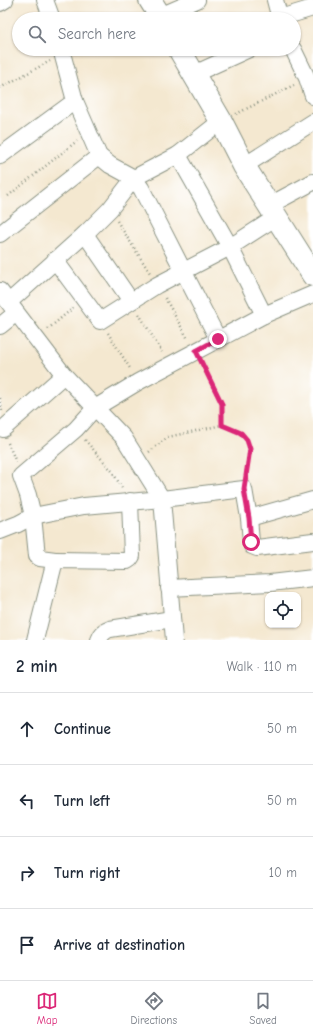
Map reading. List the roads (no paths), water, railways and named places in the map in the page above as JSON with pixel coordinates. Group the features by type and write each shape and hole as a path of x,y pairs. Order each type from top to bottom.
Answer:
{"main road":[{"path":"183,56 221,121 244,166 272,212 307,253 313,275"}],"street":[{"path":"0,3 6,0"},
{"path":"45,0 49,12"},
{"path":"275,0 278,12"},
{"path":"157,12 188,2"},
{"path":"300,12 313,8"},
{"path":"63,56 76,101 99,156 110,165 134,178 142,188 218,339"},
{"path":"194,74 234,56"},
{"path":"297,56 310,77 313,96"},
{"path":"0,156 76,101"},
{"path":"0,326 8,302 85,234 110,209 134,178 178,155 221,121"},
{"path":"244,166 313,122"},
{"path":"178,155 230,247 264,315"},
{"path":"0,234 99,156"},
{"path":"55,260 100,321 157,285 230,247 272,212 313,182"},
{"path":"85,234 131,301"},
{"path":"130,501 132,556 127,561 55,560 40,558 37,556 33,516 28,495 21,476 76,429 95,408 138,382 218,339 264,315 313,294"},
{"path":"8,302 64,375 124,438 139,460 162,500 174,640"},
{"path":"3,430 64,375"},
{"path":"0,531 33,516 84,506 130,501 162,500 244,489 252,546 257,548 313,541"},
{"path":"249,518 313,500"},
{"path":"36,640 55,560"},
{"path":"169,588 270,583 313,578"},
{"path":"99,640 103,632 110,629 172,619"}]}
